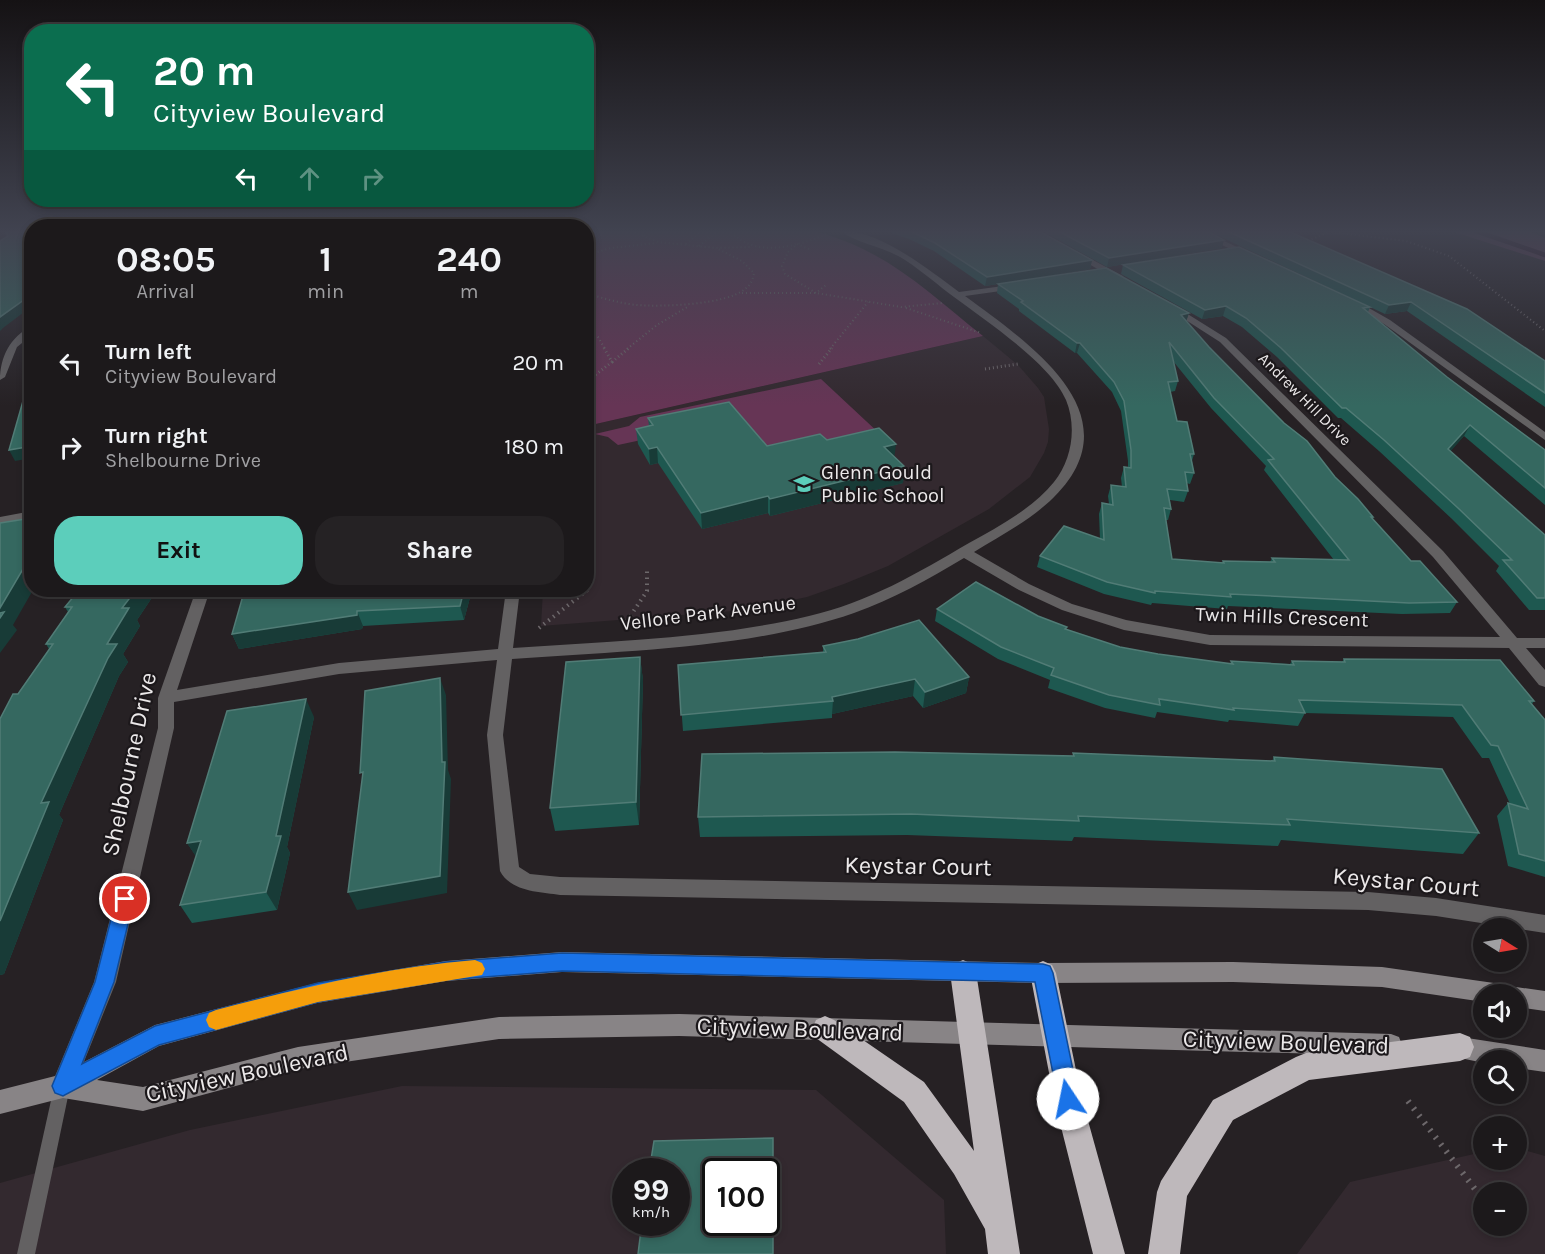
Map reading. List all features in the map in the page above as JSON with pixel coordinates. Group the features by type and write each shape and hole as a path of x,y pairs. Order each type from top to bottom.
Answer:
{"highway":[{"path":"963,972 1002,1241"},
{"path":"1043,973 1068,1099 1109,1254"},
{"path":"825,1029 914,1092 965,1163 1002,1241"},
{"path":"1164,1254 1172,1192 1223,1110 1306,1067 1460,1047"}],"street":[{"name":"Vellore Park Avenue","path":"166,698 362,666 734,635 784,627 830,616 911,583 1019,520 1055,490 1070,469 1078,435 1071,398 1062,384 1037,358 948,290"},
{"path":"956,295 991,290"},
{"path":"1340,297 1388,322 1545,436"},
{"name":"Andrew Hill Drive","path":"1164,303 1211,330 1223,340 1438,554 1545,681"},
{"path":"0,377 13,346 24,336"},
{"path":"0,521 24,516"},
{"name":"Twin Hills Crescent","path":"964,552 1032,591 1067,607 1124,625 1210,640 1545,643"},
{"name":"Shelbourne Drive","path":"63,1086 105,982 166,728 166,698 201,597"},
{"path":"504,655 512,597"},
{"name":"Keystar Court","path":"504,655 495,735 497,764 510,871 520,879 530,882 560,886 1368,901 1436,907 1545,924"},
{"name":"Cityview Boulevard","path":"0,1102 63,1086 155,1036 318,993 446,971 562,962 963,972 1233,972 1382,977 1473,990"},
{"path":"1527,999 1545,1001"},
{"name":"Cityview Boulevard","path":"63,1086 143,1099 298,1058 499,1028 679,1024 973,1035 1460,1047 1545,1061"}],"lane":[{"path":"26,1254 63,1086"}],"path":[{"path":"741,293 744,290"},
{"path":"810,290 816,293"},
{"path":"816,293 820,290"},
{"path":"1492,290 1545,331"},
{"path":"594,376 657,325 690,306 741,293 816,293 901,307 982,333"},
{"path":"594,295 621,303 690,306"},
{"path":"819,364 868,302"},
{"path":"901,307 944,303"},
{"path":"594,333 612,362"},
{"path":"985,369 1018,364"},
{"path":"627,621 645,597 651,582 647,570"},
{"path":"538,628 578,597"},
{"path":"1408,1101 1473,1187"}],"shaded area":[{"path":"594,290 925,290 983,336 594,424"},
{"name":"Glenn Gould Public School","path":"983,336 1018,365 1038,388 1044,397 1049,429 1044,453 1030,477 989,509 888,566 844,584 807,597 746,610 541,626 543,597 594,597 594,424"},
{"path":"821,379 881,435 765,454 646,439 618,445 608,437 595,434 629,426 640,417"},
{"path":"402,1086 816,1090 944,1200 946,1254 0,1254 0,1183 190,1130"},
{"path":"1527,1151 1545,1156 1545,1254 1297,1254 1350,1182 1473,1154 1473,1170 1527,1170"}],"building":[{"path":"0,290 24,290 24,300 0,317"},
{"path":"1006,290 1146,290 1189,313 1181,315 1209,347 1284,423 1307,441 1335,477 1358,499 1373,517 1371,517 1411,561 1420,561 1457,602 1409,603 1230,594 1231,597 1155,591 1155,593 1107,582 1040,556 1064,526 1104,540 1102,503 1113,505 1111,485 1126,487 1124,467 1131,468 1131,450 1124,401 1114,382 1080,343 1021,302 1023,301","holes":["1169,342 1214,398 1274,459 1268,460 1349,560 1272,558 1275,562 1223,561 1224,563 1172,559 1164,508 1171,509 1167,489 1188,491 1185,472 1194,473 1190,454 1194,454 1187,422 1177,421 1168,382 1178,381"]},
{"path":"1168,290 1332,290 1370,307 1363,308 1447,377 1545,450 1545,488 1470,425 1448,449 1545,535 1545,598 1537,598 1503,560 1512,560 1458,508 1384,440 1346,408 1342,408 1281,348 1246,318 1226,306 1205,310"},
{"path":"1355,290 1422,290 1467,309 1545,361 1545,393 1411,302 1389,305"},
{"path":"24,398 24,447 9,450"},
{"path":"729,402 767,446 820,434 827,440 879,428 896,444 884,447 904,466 770,499 768,496 701,513 657,447 649,449 636,429 653,425 648,418"},
{"path":"24,519 24,569 0,608 0,523"},
{"path":"976,582 1038,616 1067,627 1065,629 1120,647 1158,654 1233,664 1231,661 1294,665 1292,661 1345,662 1344,659 1500,660 1534,701 1529,701 1545,720 1545,861 1519,854 1508,803 1528,809 1498,746 1491,745 1462,705 1299,700 1305,713 1233,708 1234,710 1159,699 1160,705 1109,695 1051,675 1054,668 1001,647 937,609"},
{"path":"73,597 131,597 122,608 129,608 107,644 117,644 108,658 41,803 49,802 0,921 0,719 13,694 18,694 53,644 46,644 72,607 65,607"},
{"path":"243,597 462,597 460,606 357,611 357,615 232,634"},
{"path":"919,620 969,677 925,692 915,679 832,697 833,701 681,715 678,665 826,652 823,646 858,639"},
{"path":"640,657 636,802 550,808 566,662"},
{"path":"440,678 442,762 445,762 440,876 348,892 363,772 360,773 365,691"},
{"path":"306,699 276,836 281,836 266,892 180,905 201,841 187,843 227,711"},
{"path":"895,752 1074,756 1073,753 1275,761 1274,757 1442,769 1479,833 1287,819 1290,825 1078,816 1079,821 911,814 698,817 702,754"},
{"path":"773,1138 773,1158 702,1158 702,1236 773,1236 773,1254 638,1254 640,1236 690,1236 690,1158 651,1158 654,1141"}],"slow traffic":[{"path":"216,1020 318,993 446,971 475,969"}],"place":[{"name":"Glenn Gould Public School","path":"804,484"}],"route":[{"path":"125,899 105,982 63,1086 155,1036 318,993 446,971 562,962 1043,973 1068,1099"}]}
